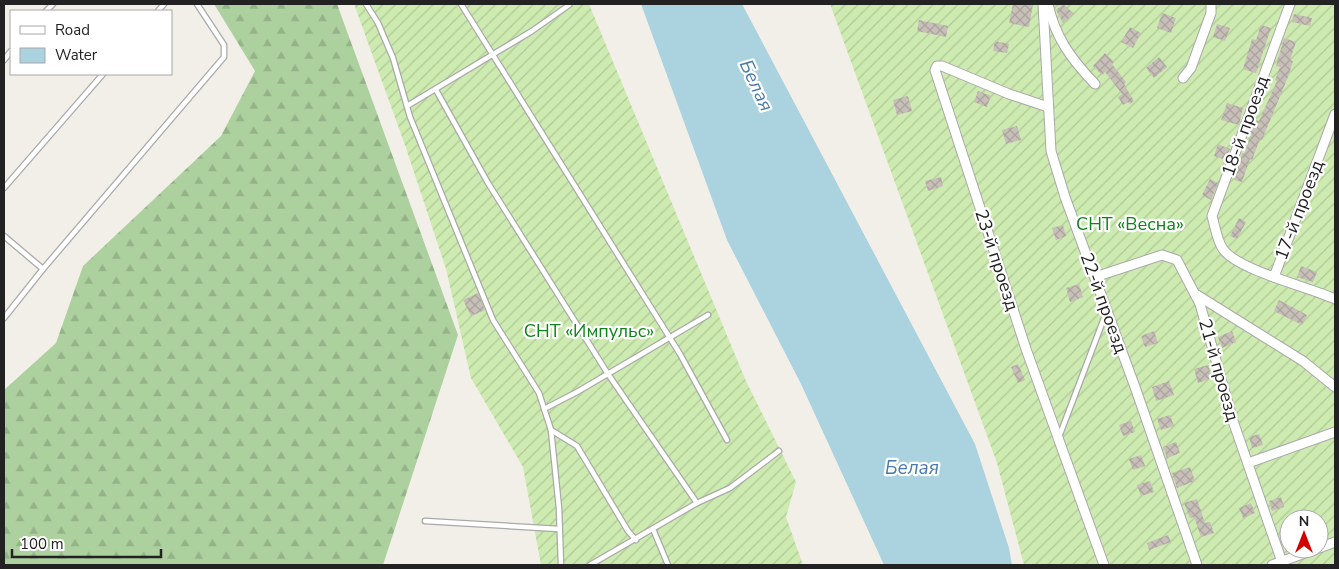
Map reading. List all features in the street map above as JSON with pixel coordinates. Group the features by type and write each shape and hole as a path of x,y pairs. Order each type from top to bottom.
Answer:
{"street":[{"name":"22-й проезд","path":"1043,4 1047,44 1048,126 1051,151 1197,565"},
{"path":"1048,4 1052,23 1066,51 1095,84"},
{"path":"1183,78 1191,68 1206,27 1211,4"},
{"name":"18-й проезд","path":"1274,277 1230,258 1221,248 1212,216 1290,4"},
{"name":"23-й проезд","path":"1048,107 1008,94 942,66 937,66 935,70 1026,349 1104,565"},
{"name":"17-й проезд","path":"1274,277 1335,114"},
{"name":"21-й проезд","path":"1095,277 1162,255 1177,260 1200,304 1233,421 1282,563"},
{"path":"1274,277 1335,299"},
{"path":"1194,292 1219,310 1303,361 1335,387"},
{"path":"1248,463 1335,432"},
{"path":"1272,565 1282,563"}],"lane":[{"path":"4,318 43,269 224,57 224,45 197,4"},
{"path":"366,4 378,23 393,58 406,106 456,235 493,320 539,393 551,430 561,565"},
{"path":"461,4 670,338 727,440"},
{"path":"406,106 436,90 532,31 569,5"},
{"path":"4,188 102,75"},
{"path":"436,90 488,183 608,374 697,503"},
{"path":"4,236 43,269"},
{"path":"1058,438 1093,352 1107,310"},
{"path":"544,409 708,315"},
{"path":"551,430 577,446 602,489 636,540"},
{"path":"590,565 697,503 730,488 779,451"},
{"path":"425,521 559,528"},
{"path":"653,529 668,565"}],"green space":[{"path":"214,4 337,4 458,335 383,565 4,565 4,390 56,343 83,266 221,136 255,71"},
{"name":"СНТ «Импульс»","path":"354,4 589,4 746,381 796,482 786,517 803,565 541,565 523,467 471,378 446,269 406,148"},
{"name":"СНТ «Весна»","path":"830,4 1335,4 1335,565 1024,565 997,463"}],"water":[{"name":"Белая","path":"641,4 742,4 975,444 1009,548 1012,565 884,565 801,384 727,240"}],"building":[{"path":"1013,4 1033,4 1029,27 1009,23"},
{"path":"1063,4 1074,14 1063,23 1056,10"},
{"path":"1162,13 1176,18 1171,33 1157,28"},
{"path":"1294,14 1312,18 1310,26 1292,22"},
{"path":"919,20 948,26 946,37 917,31"},
{"path":"1217,24 1230,28 1225,41 1213,37"},
{"path":"1261,25 1271,28 1256,73 1243,69 1252,39 1256,40"},
{"path":"1130,27 1141,33 1133,48 1121,42"},
{"path":"1284,38 1296,42 1290,60 1293,61 1288,77 1262,140 1260,139 1252,160 1250,159 1242,182 1234,180 1242,153 1244,154 1251,135 1249,134 1254,119 1259,121 1277,81 1275,80 1280,67 1276,66"},
{"path":"995,41 1009,44 1007,53 993,51"},
{"path":"1105,53 1114,62 1112,64 1126,82 1124,84 1134,101 1130,104 1128,102 1123,105 1118,97 1122,94 1105,72 1102,75 1093,66"},
{"path":"1159,57 1167,67 1154,78 1146,68"},
{"path":"978,91 991,96 987,107 974,102"},
{"path":"908,96 912,111 897,115 893,100"},
{"path":"1227,103 1243,108 1239,125 1221,120"},
{"path":"1017,126 1021,140 1006,144 1002,130"},
{"path":"1218,144 1230,149 1226,160 1214,156"},
{"path":"941,177 943,186 928,191 925,181"},
{"path":"1210,179 1218,183 1211,200 1202,195"},
{"path":"1239,218 1246,222 1237,239 1230,236"},
{"path":"1063,225 1066,236 1056,240 1052,228"},
{"path":"1301,266 1317,272 1313,282 1297,277"},
{"path":"1079,284 1083,297 1070,302 1066,288"},
{"path":"478,293 485,310 471,316 463,300"},
{"path":"1279,300 1307,315 1302,325 1274,311"},
{"path":"1154,331 1158,343 1145,347 1141,336"},
{"path":"1232,331 1236,342 1222,348 1218,337"},
{"path":"1018,364 1025,380 1018,383 1011,367"},
{"path":"1208,365 1212,378 1198,383 1194,369"},
{"path":"1169,381 1174,395 1156,401 1152,387"},
{"path":"1170,415 1174,426 1161,430 1157,419"},
{"path":"1131,421 1135,432 1123,436 1119,425"},
{"path":"1259,434 1263,445 1252,448 1249,437"},
{"path":"1176,442 1180,453 1167,458 1163,447"},
{"path":"1141,455 1145,466 1133,470 1129,459"},
{"path":"1190,467 1195,481 1177,488 1172,473"},
{"path":"1150,481 1154,492 1141,496 1137,485"},
{"path":"1281,497 1284,507 1272,511 1269,501"},
{"path":"1197,499 1205,523 1210,522 1214,533 1201,537 1194,517 1190,518 1184,503"},
{"path":"1251,503 1255,513 1243,518 1239,508"},
{"path":"1168,535 1171,542 1149,550 1147,543"}]}
